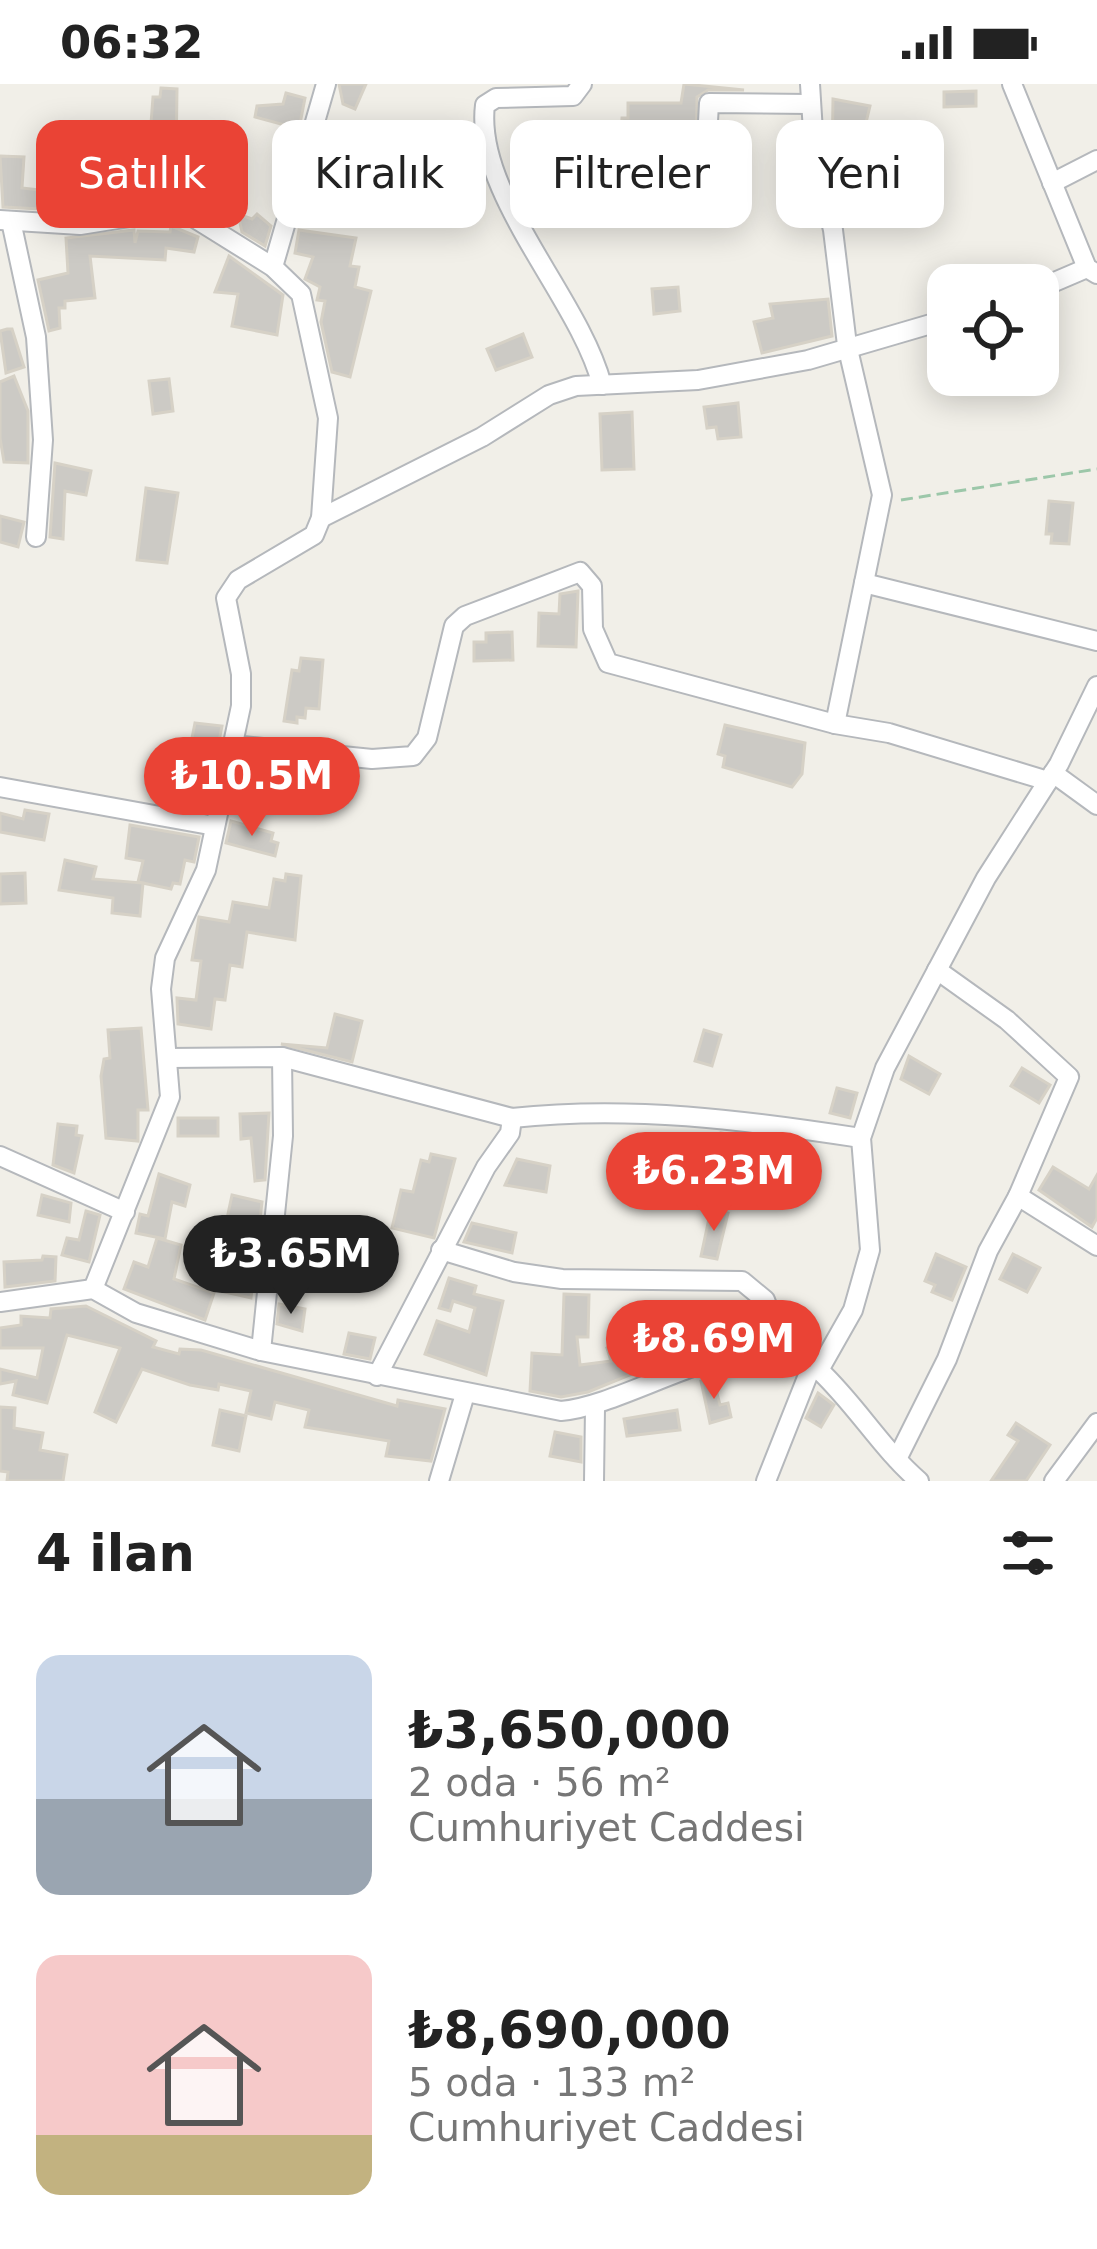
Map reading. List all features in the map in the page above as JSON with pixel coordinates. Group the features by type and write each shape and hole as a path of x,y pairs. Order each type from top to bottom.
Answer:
{"street":[{"path":"273,267 326,84"},
{"path":"582,84 573,96 496,98 485,105 482,130 525,236 592,345 602,385"},
{"path":"1012,84 1092,271 1059,282"},
{"path":"708,120 709,103 809,94 847,345 872,437 881,502 835,724"},
{"path":"1052,183 1097,160"},
{"path":"36,537 44,440 36,337 5,220 120,222 180,209 273,267 301,294 328,418 321,518 314,535 230,590 242,690 200,888 165,958 161,989 168,1106 93,1289"},
{"path":"321,518 482,437 549,395 602,385 698,380 808,360 927,324"},
{"path":"233,745 373,759 413,756 427,738 454,626 465,616 580,572 592,586 593,629 608,663 1050,777 1097,805"},
{"path":"864,583 1097,641"},
{"path":"766,1481 816,1367 853,1310 870,1250 861,1138 885,1068 1097,686"},
{"path":"0,787 215,826"},
{"path":"897,1459 947,1359 988,1251 1018,1196 1069,1077 1007,1020 937,970"},
{"path":"168,1058 282,1057 512,1118 584,1110 717,1117 861,1138"},
{"path":"261,1351 282,1157 282,1057"},
{"path":"377,1376 441,1250 510,1133 512,1118"},
{"path":"0,1156 125,1212"},
{"path":"1018,1196 1097,1246"},
{"path":"441,1250 550,1278 742,1281 765,1300 784,1350"},
{"path":"0,1302 93,1289 136,1313 261,1351 546,1410 595,1408 748,1350 784,1350 816,1367 919,1481"},
{"path":"439,1481 465,1394"},
{"path":"594,1481 595,1408"},
{"path":"1054,1481 1097,1423"}],"path":[{"path":"881,502 994,489 1097,469"}],"building":[{"path":"339,84 366,84 355,109 343,104"},
{"path":"684,84 744,90 708,90 697,97 697,120 622,120 628,118 628,103 681,103"},
{"path":"161,88 177,89 177,120 151,120 153,97 160,97"},
{"path":"976,91 976,106 944,107 944,92"},
{"path":"286,93 305,98 301,120 255,117 257,106 283,104"},
{"path":"833,99 870,106 867,120 833,120"},
{"path":"0,156 24,157 22,188 36,190 36,209 3,207"},
{"path":"257,214 271,226 265,246 241,228 248,228 248,218"},
{"path":"176,228 198,237 194,252 166,248 165,260 90,256 95,298 65,301 65,308 59,308 60,328 49,331 38,280 68,273 66,238 134,230 135,243 138,231"},
{"path":"299,230 356,238 350,266 359,267 355,287 371,291 350,377 332,372 321,322 325,301 317,300 320,287 305,279 313,257 295,253"},
{"path":"229,256 283,295 277,335 232,326 238,294 215,292"},
{"path":"678,287 680,311 654,314 652,289"},
{"path":"828,299 832,336 762,353 754,322 773,318 770,304"},
{"path":"12,329 24,367 6,373 0,331"},
{"path":"523,334 532,357 496,370 487,349"},
{"path":"14,376 28,411 28,463 4,462 0,438 0,382"},
{"path":"169,379 173,411 153,414 149,381"},
{"path":"738,403 741,437 718,439 716,427 707,428 704,407"},
{"path":"632,412 634,469 602,470 600,414"},
{"path":"55,463 91,471 86,495 65,491 63,539 50,537"},
{"path":"146,488 178,493 167,563 137,560"},
{"path":"1049,501 1073,503 1069,544 1051,543 1052,534 1046,534"},
{"path":"0,516 24,522 18,547 0,542"},
{"path":"578,591 576,647 538,646 539,613 559,614 560,594"},
{"path":"512,632 513,660 474,661 474,642 486,642 486,633"},
{"path":"301,658 323,660 319,709 306,708 305,718 297,717 297,723 284,721 292,670 299,671"},
{"path":"195,723 222,726 219,741 211,739 216,759 210,769 176,761 180,741 191,743"},
{"path":"725,725 805,743 802,774 792,787 723,767 725,756 718,754"},
{"path":"25,810 49,814 44,840 0,832 0,813 23,819"},
{"path":"231,821 273,833 271,841 278,843 275,856 226,843"},
{"path":"130,825 199,837 194,862 185,860 180,884 173,883 171,889 138,882 143,861 126,858"},
{"path":"65,860 96,867 93,879 143,883 140,916 112,913 113,898 59,890"},
{"path":"25,873 26,903 0,904 0,874"},
{"path":"286,874 301,876 295,940 247,932 242,967 230,965 225,1000 215,999 211,1029 178,1024 177,998 196,1000 201,961 192,960 199,917 229,922 233,902 269,908 274,879 285,881"},
{"path":"335,1014 362,1021 352,1062 281,1044 327,1048"},
{"path":"141,1028 148,1110 138,1110 138,1141 106,1138 101,1076 104,1059 110,1058 108,1030"},
{"path":"704,1030 721,1035 712,1066 695,1061"},
{"path":"909,1056 940,1074 929,1094 901,1079"},
{"path":"1022,1068 1050,1085 1039,1103 1011,1086"},
{"path":"837,1088 857,1093 850,1118 830,1113"},
{"path":"269,1113 265,1180 255,1181 251,1138 241,1139 240,1114"},
{"path":"178,1118 218,1118 218,1136 178,1136"},
{"path":"58,1124 77,1126 76,1135 82,1136 74,1173 53,1165"},
{"path":"721,1133 769,1141 768,1149 776,1150 772,1180 714,1179"},
{"path":"650,1141 674,1144 669,1181 652,1179"},
{"path":"431,1154 455,1159 434,1238 392,1228 401,1190 413,1192 421,1160 429,1162"},
{"path":"517,1159 550,1166 546,1192 505,1185"},
{"path":"1053,1167 1089,1189 1097,1175 1097,1218 1092,1227 1039,1190"},
{"path":"159,1174 190,1185 185,1206 172,1202 165,1239 136,1233 140,1214 148,1216"},
{"path":"42,1195 71,1203 69,1222 38,1215"},
{"path":"232,1195 262,1202 251,1298 212,1289"},
{"path":"711,1209 728,1213 717,1259 701,1256"},
{"path":"86,1211 100,1215 89,1262 62,1255 67,1238 79,1240"},
{"path":"472,1223 516,1233 512,1253 464,1242"},
{"path":"157,1238 181,1245 174,1279 214,1293 205,1320 124,1289 134,1262 148,1267"},
{"path":"292,1249 327,1258 323,1275 288,1267"},
{"path":"936,1254 966,1267 952,1300 932,1292 935,1285 925,1281"},
{"path":"1013,1254 1040,1268 1027,1292 1000,1279"},
{"path":"43,1256 56,1257 55,1281 5,1287 4,1262 42,1260"},
{"path":"449,1278 476,1286 474,1294 503,1301 486,1375 425,1354 437,1321 469,1332 475,1308 453,1301 450,1311 439,1308"},
{"path":"564,1294 589,1295 588,1337 577,1337 580,1365 611,1361 607,1348 658,1333 656,1316 683,1312 687,1345 647,1350 652,1366 588,1392 561,1397 530,1391 532,1353 562,1355"},
{"path":"279,1304 305,1309 302,1331 277,1324"},
{"path":"86,1306 156,1341 153,1347 179,1354 180,1349 201,1350 397,1406 398,1400 445,1409 431,1461 386,1456 389,1441 305,1427 309,1410 275,1402 271,1419 246,1413 251,1391 219,1384 218,1390 190,1385 142,1369 116,1422 95,1412 120,1348 67,1335 47,1403 13,1395 16,1381 0,1384 0,1369 37,1378 43,1348 0,1348 0,1328 21,1325 21,1316 50,1318 51,1309"},
{"path":"349,1333 375,1338 370,1359 344,1354"},
{"path":"713,1378 720,1405 728,1403 731,1417 710,1423 701,1381"},
{"path":"818,1393 834,1405 821,1427 806,1418"},
{"path":"0,1407 15,1408 14,1428 43,1433 40,1450 67,1455 63,1481 7,1481 8,1472 0,1471"},
{"path":"220,1410 246,1416 239,1451 213,1445"},
{"path":"677,1410 680,1430 627,1436 624,1419"},
{"path":"1016,1423 1050,1445 1026,1481 991,1481 1018,1441 1008,1435"},
{"path":"555,1432 581,1437 581,1462 550,1456"}]}
